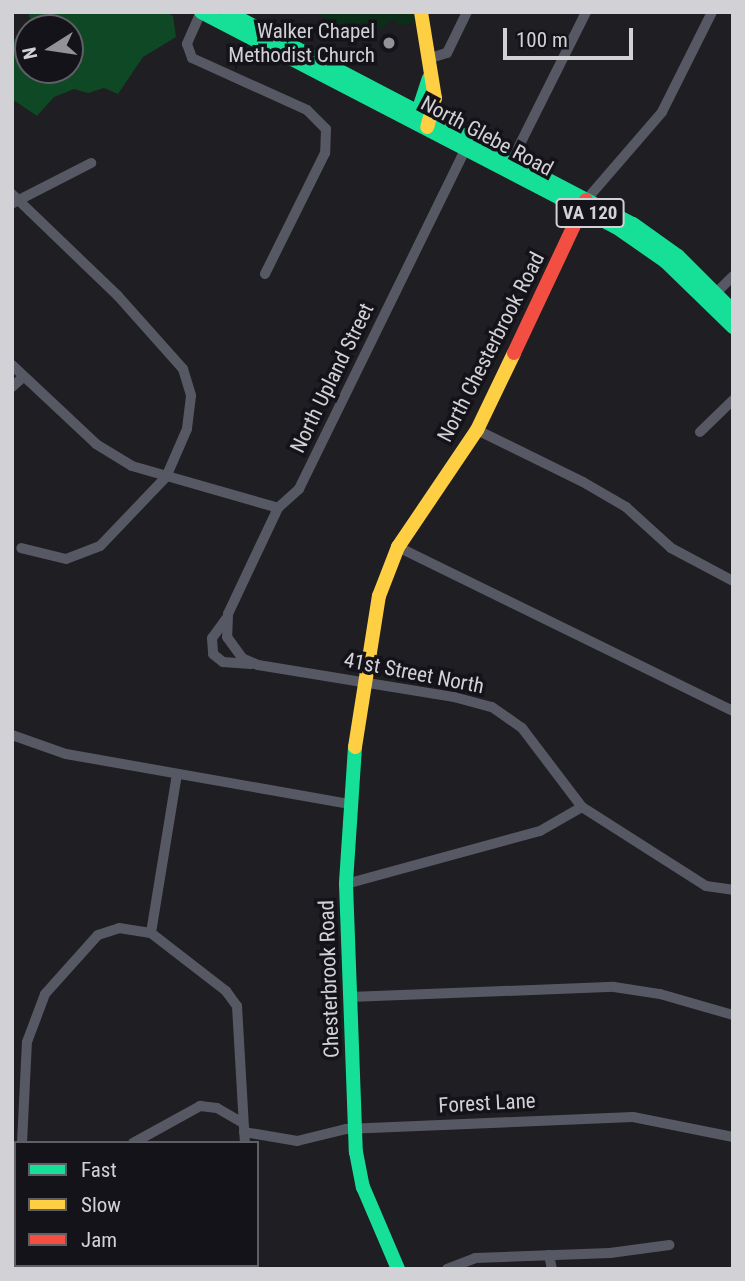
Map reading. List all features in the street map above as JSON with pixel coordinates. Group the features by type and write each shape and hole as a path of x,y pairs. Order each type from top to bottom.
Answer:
{"street":[{"name":"North Glebe Road","path":"201,12 422,120 512,160 653,251 711,298 733,311"},
{"path":"201,12 187,44 192,58 307,110 326,129 325,153 265,274"},
{"name":"North Glebe Road","path":"227,12 422,120 466,148 584,204"},
{"path":"421,12 429,78 434,93 422,120"},
{"path":"427,59 447,53 467,12"},
{"path":"512,160 586,12"},
{"name":"North Chesterbrook Road","path":"366,681 379,596 398,547 477,430 584,204 662,112 712,12"},
{"name":"North Upland Street","path":"258,665 223,662 213,654 212,638 226,619 278,508 299,489 466,148"},
{"path":"21,548 55,558 87,555 166,477 187,429 191,396 183,369 117,296 14,199 91,163"},
{"path":"711,298 733,276"},
{"name":"North Glebe Road","path":"711,298 733,327"},
{"path":"12,365 96,444 132,466 278,508"},
{"path":"12,387 23,377"},
{"path":"700,432 733,400"},
{"path":"477,430 605,494 626,507 671,548 733,582"},
{"path":"398,547 733,711"},
{"path":"226,619 231,645 242,658 258,665"},
{"name":"41st Street North","path":"258,665 366,681 492,707 522,728 582,807 706,886 728,890"},
{"name":"Chesterbrook Road","path":"366,681 349,804 346,884 354,1128 363,1187 398,1269"},
{"path":"12,735 66,754 349,804"},
{"path":"151,933 177,774"},
{"path":"346,884 540,831 582,807"},
{"path":"22,1141 27,1042 45,994 98,935 120,928 151,933 226,991 237,1006 244,1133"},
{"path":"350,997 614,987 660,994 733,1015"},
{"name":"Forest Lane","path":"137,1141 200,1106 216,1108 244,1133 297,1141 354,1128 633,1117 690,1125 733,1137"},
{"path":"447,1269 475,1258 622,1252 669,1245"},
{"path":"548,1255 552,1269"}],"green space":[{"path":"28,12 166,12 173,16 176,37 143,57 118,94 104,88 88,93 74,89 54,97 37,116 12,99 14,40 14,84 84,84 84,14"},
{"path":"316,12 414,12 415,22 399,26 395,19 358,42"}],"traffic: fast":[{"path":"201,12 616,227 665,261 733,327"},
{"path":"227,12 633,224 678,256 733,311"},
{"path":"415,121 429,78"},
{"path":"355,747 346,884 356,1152 363,1187 398,1269"}],"traffic: slow":[{"path":"421,12 435,98 427,127"},
{"path":"355,747 379,596 398,547 477,430 514,353"}],"traffic: jam":[{"path":"514,353 586,200"}],"place":[{"name":"Walker Chapel Methodist Church","path":"389,43"}]}
